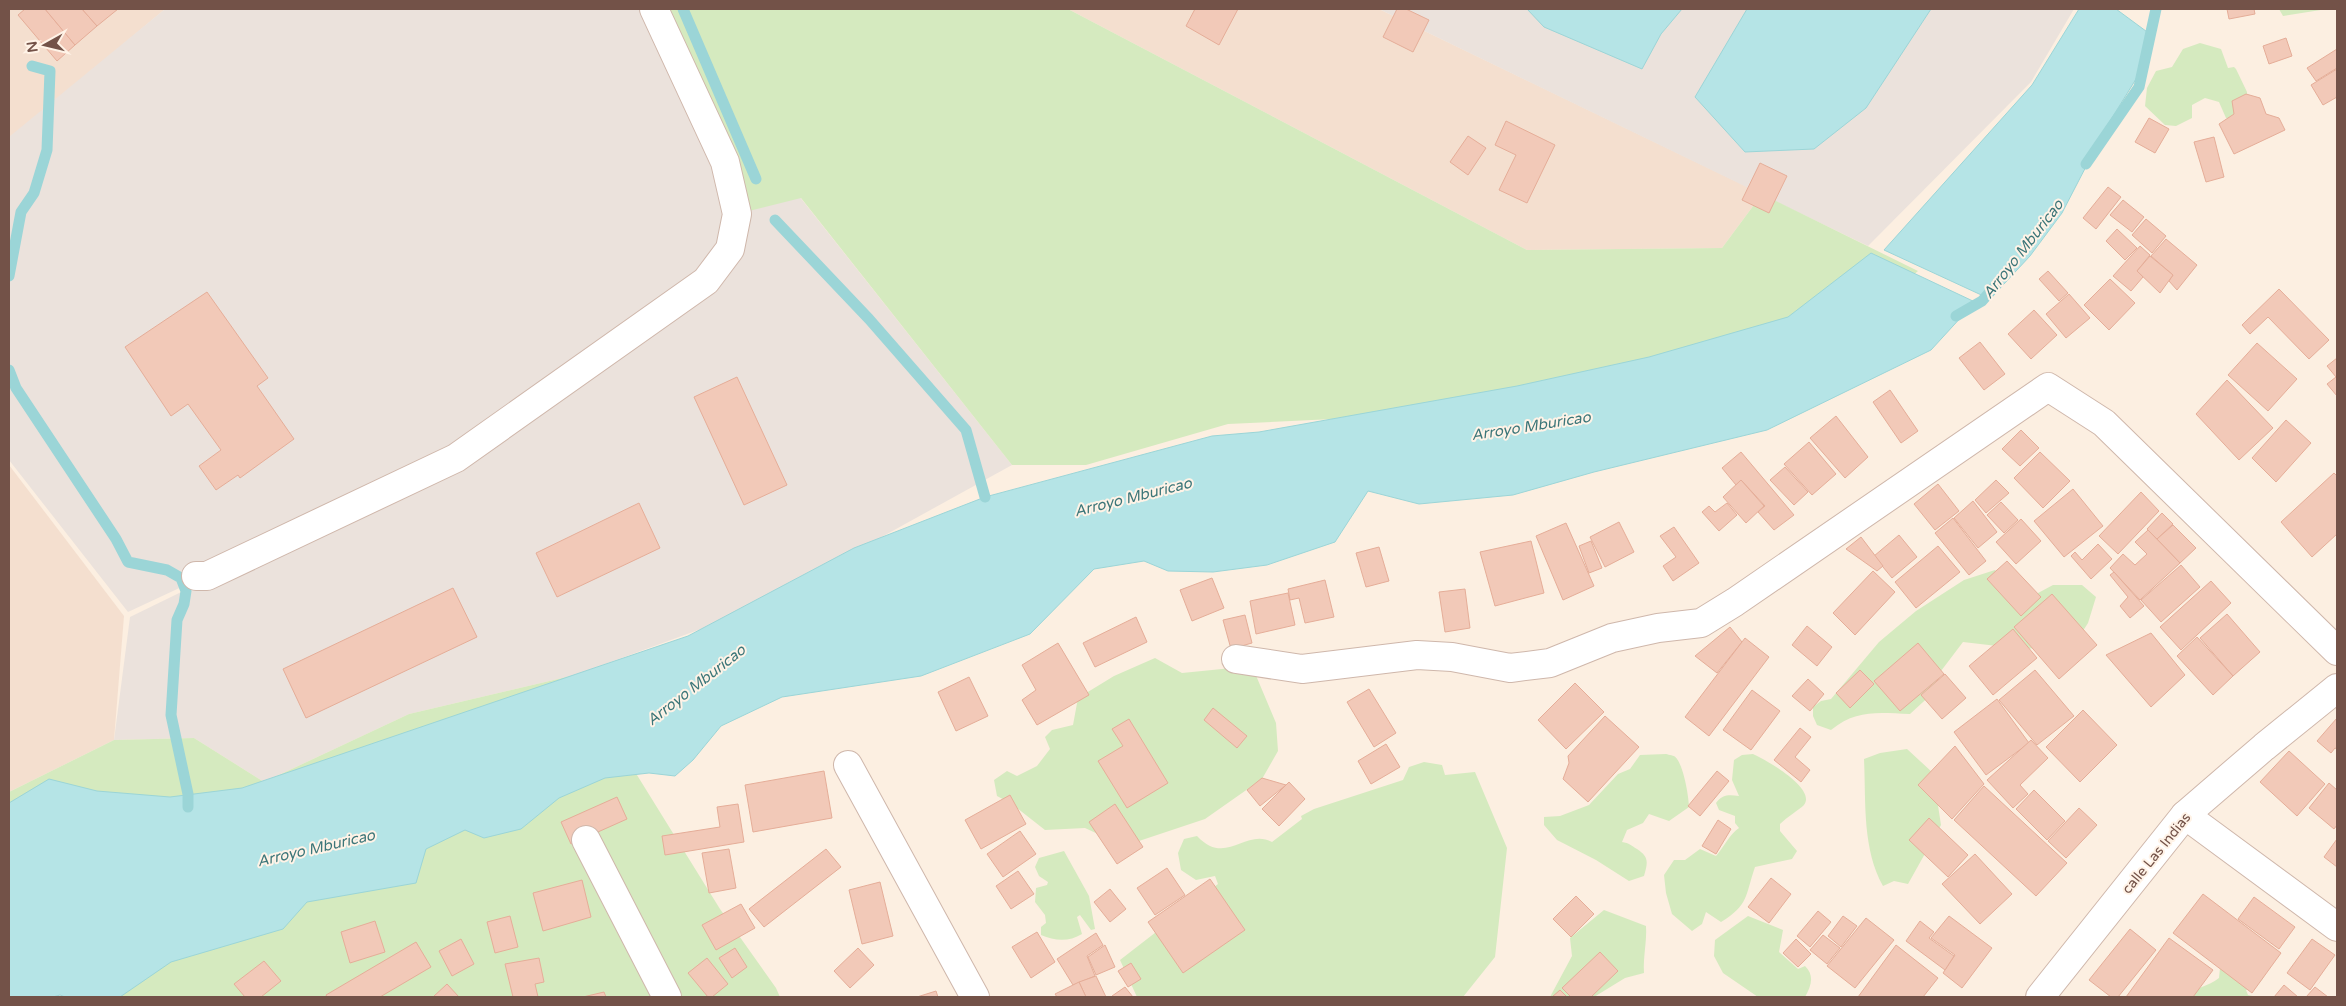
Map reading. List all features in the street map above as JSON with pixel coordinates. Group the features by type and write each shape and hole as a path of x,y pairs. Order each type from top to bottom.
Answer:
{"street":[{"path":"196,576 207,576 456,458 706,281 730,249 737,214 725,162 654,9"},
{"path":"1236,659 1302,669 1417,655 1452,657 1510,668 1550,663 1612,638 1658,628 1701,623 1743,597 2048,387 2104,423 2337,651"},
{"name":"calle Las Indias","path":"2040,997 2185,815 2264,746 2337,688"},
{"path":"848,765 975,997"},
{"path":"2185,815 2337,927"},
{"path":"586,840 667,997"}],"shaded area":[{"path":"9,9 165,9 9,140"},
{"path":"165,9 651,9 1012,465 742,614 575,675 409,714 264,782 194,738 114,740 130,617 411,480 128,612 9,460 9,137"},
{"path":"1068,9 1379,9 1762,194 1722,248 1527,250"},
{"path":"1379,9 2074,9 2031,82 1868,246"},
{"path":"9,465 124,616 114,740 9,792"}],"green space":[{"path":"657,9 1068,9 1527,250 1722,248 1762,194 1918,271 1876,307 1418,415 1228,424 1086,465 1012,465 801,198 737,214"},
{"path":"2279,9 2327,9 2283,16"},
{"path":"2200,43 2221,49 2228,68 2234,67 2236,69 2247,92 2248,120 2239,122 2226,118 2219,102 2205,98 2192,105 2192,118 2176,126 2165,125 2145,106 2147,88 2156,71 2172,67 2183,49"},
{"path":"1995,570 2023,601 2053,585 2082,585 2096,597 2088,623 2074,645 2023,649 1963,642 1941,671 1935,691 1910,714 1878,713 1859,715 1850,718 1831,730 1817,725 1813,716 1813,707 1821,701 1831,699 1879,642 1916,611 1964,580"},
{"path":"1155,658 1182,673 1252,666 1276,723 1278,751 1262,779 1205,819 1124,846 1085,828 1045,830 1012,804 997,796 994,780 1007,771 1017,776 1037,766 1050,749 1045,737 1052,730 1073,725 1078,698 1114,676"},
{"path":"575,675 720,909 776,988 780,997 115,997 109,976 9,997 9,792 114,740 194,738 264,782 409,714"},
{"path":"1907,749 1933,773 1941,825 1908,884 1894,881 1883,886 1871,856 1868,840 1864,759 1880,753"},
{"path":"1666,754 1674,756 1680,765 1687,788 1689,807 1669,821 1649,814 1643,823 1627,830 1622,842 1637,849 1646,857 1647,863 1644,876 1629,881 1596,860 1557,840 1544,825 1544,817 1560,816 1589,805 1618,774 1630,769 1640,755"},
{"path":"1753,754 1788,775 1803,791 1806,798 1804,805 1780,824 1780,831 1797,851 1792,859 1755,867 1745,899 1737,910 1721,922 1706,912 1702,924 1692,931 1672,914 1666,893 1664,875 1674,860 1685,860 1700,849 1716,856 1732,834 1739,828 1735,823 1735,816 1719,810 1716,803 1726,796 1739,796 1732,780 1734,760 1742,755"},
{"path":"1424,762 1442,765 1445,775 1475,772 1507,848 1495,957 1463,997 1137,997 1120,960 1218,884 1215,876 1196,880 1181,870 1178,853 1184,839 1197,836 1207,845 1217,848 1226,848 1262,839 1272,842 1302,819 1301,816 1314,809 1403,780 1409,767"},
{"path":"1064,851 1089,896 1095,929 1091,930 1080,915 1077,917 1082,934 1062,940 1041,935 1041,927 1046,923 1045,915 1035,902 1036,888 1047,885 1048,882 1039,876 1035,867 1039,858"},
{"path":"1604,910 1646,926 1644,973 1625,978 1594,997 1550,997 1572,956 1570,938"},
{"path":"1748,916 1783,930 1779,952 1798,969 1805,966 1811,977 1805,997 1758,997 1723,973 1714,956 1715,940"},
{"path":"2220,968 2266,973 2258,984 2246,990 2248,995 2257,997 2184,997 2219,978"}],"water":[{"path":"1527,9 1682,9 1661,34 1642,69 1544,27"},
{"path":"1747,9 1931,9 1866,108 1814,149 1745,152 1695,97"},
{"path":"2079,9 2116,9 2154,37 2136,79 2107,126 2062,213 2030,256 1990,299 1884,250 2032,85"},
{"path":"1871,253 1975,302 1931,350 1767,430 1594,472 1513,495 1419,504 1368,491 1335,542 1267,565 1213,572 1168,571 1144,561 1094,569 1030,634 921,676 782,697 721,726 693,760 675,776 649,773 605,778 559,798 521,829 484,838 465,830 426,849 416,883 307,902 283,929 171,962 120,997 65,997 60,995 53,997 9,997 9,803 49,779 97,791 170,797 242,788 688,636 854,548 985,497 1212,436 1259,432 1517,386 1649,357 1788,317"}],"building":[{"path":"25,9 45,9 75,45 57,61 18,15"},
{"path":"45,9 82,9 97,26 75,45"},
{"path":"82,9 118,9 97,26"},
{"path":"1195,9 1238,9 1219,45 1186,26"},
{"path":"1397,9 1406,9 1429,20 1413,52 1383,37"},
{"path":"2227,9 2254,9 2255,14 2229,19"},
{"path":"2286,38 2292,56 2269,64 2263,46"},
{"path":"2337,49 2337,68 2316,81 2307,68"},
{"path":"2337,69 2337,97 2323,105 2311,85"},
{"path":"2246,94 2260,98 2266,114 2279,118 2285,130 2234,154 2219,124 2234,114 2232,101"},
{"path":"2149,118 2169,129 2155,153 2135,142"},
{"path":"1506,121 1555,145 1527,203 1499,190 1516,155 1495,145"},
{"path":"1468,136 1486,148 1468,175 1450,162"},
{"path":"2214,137 2224,177 2206,182 2194,142"},
{"path":"1760,163 1787,176 1769,213 1742,200"},
{"path":"2108,187 2121,197 2096,229 2083,218"},
{"path":"2123,200 2144,217 2132,232 2110,215"},
{"path":"2146,219 2166,236 2152,253 2132,235"},
{"path":"2117,229 2137,248 2125,260 2106,241"},
{"path":"2166,239 2197,265 2177,290 2169,281 2173,275 2151,256"},
{"path":"2140,246 2150,255 2137,271 2143,277 2131,291 2113,276"},
{"path":"2150,256 2173,275 2160,293 2137,271"},
{"path":"2048,271 2068,293 2059,301 2039,279"},
{"path":"2110,279 2135,303 2109,330 2084,305"},
{"path":"2279,289 2329,340 2309,359 2268,317 2250,334 2242,325"},
{"path":"207,292 268,378 257,386 294,439 240,478 238,475 216,490 199,466 221,450 188,404 171,416 125,347"},
{"path":"2069,294 2090,318 2066,338 2046,314"},
{"path":"2034,310 2057,335 2031,359 2008,334"},
{"path":"1980,342 2005,374 1984,390 1959,358"},
{"path":"2257,343 2297,379 2268,411 2228,375"},
{"path":"2337,358 2337,396 2327,384 2336,377 2327,366"},
{"path":"737,377 787,485 744,505 694,397"},
{"path":"2227,380 2273,428 2239,460 2196,414"},
{"path":"1890,390 1918,431 1901,443 1873,402"},
{"path":"1836,416 1868,457 1845,478 1810,438"},
{"path":"2286,420 2311,443 2276,482 2252,458"},
{"path":"2021,430 2039,448 2020,466 2002,449"},
{"path":"1809,442 1836,474 1812,495 1784,464"},
{"path":"1741,452 1794,515 1774,530 1758,512 1765,506 1741,480 1736,485 1722,468"},
{"path":"2040,452 2070,481 2043,508 2014,478"},
{"path":"1785,467 1808,492 1794,505 1770,480"},
{"path":"2334,473 2337,476 2337,534 2312,557 2281,522"},
{"path":"1741,480 1764,506 1746,523 1723,497"},
{"path":"1996,480 2009,493 1986,513 1975,500"},
{"path":"1938,484 1959,511 1935,530 1914,504"},
{"path":"2073,489 2103,526 2064,557 2034,521"},
{"path":"2141,492 2159,511 2118,554 2099,536"},
{"path":"1973,501 1997,532 1978,548 1954,518"},
{"path":"2001,502 2018,520 2004,533 1987,515"},
{"path":"639,503 660,548 557,597 536,553"},
{"path":"1727,503 1737,515 1719,531 1702,512 1709,506 1715,512"},
{"path":"2162,513 2173,524 2157,539 2147,529"},
{"path":"1953,518 1986,561 1969,575 1935,533"},
{"path":"2021,519 2041,541 2016,564 1996,542"},
{"path":"1619,522 1634,552 1605,567 1590,537"},
{"path":"1566,523 1594,586 1563,600 1536,536"},
{"path":"2173,525 2196,548 2180,563 2157,539"},
{"path":"1674,527 1699,563 1673,581 1663,566 1676,557 1660,536"},
{"path":"2148,530 2180,563 2140,600 2110,568 2123,554 2135,565 2147,554 2135,542"},
{"path":"1899,535 1917,557 1892,578 1874,556"},
{"path":"1861,537 1883,566 1877,571 1846,549"},
{"path":"1531,541 1544,593 1495,606 1480,552"},
{"path":"1591,541 1602,568 1589,573 1579,546"},
{"path":"2098,544 2112,559 2091,579 2071,556 2075,552 2082,560"},
{"path":"1938,546 1960,572 1916,608 1895,582"},
{"path":"1379,547 1389,581 1366,587 1356,553"},
{"path":"2007,561 2041,597 2021,616 1987,579"},
{"path":"2181,565 2200,587 2161,622 2141,600"},
{"path":"1873,571 1895,592 1855,635 1833,613"},
{"path":"2114,572 2144,606 2130,618 2120,606 2128,597 2110,575"},
{"path":"1212,578 1224,608 1192,621 1180,590"},
{"path":"1325,580 1334,617 1305,623 1299,598 1290,600 1288,589"},
{"path":"2211,581 2231,603 2181,650 2160,627"},
{"path":"453,588 477,637 306,718 283,669"},
{"path":"1465,589 1470,628 1445,632 1439,592"},
{"path":"1288,593 1295,625 1256,634 1250,601"},
{"path":"2052,594 2097,645 2059,679 2014,627"},
{"path":"2227,614 2260,652 2233,676 2200,638"},
{"path":"1245,615 1252,643 1231,649 1223,620"},
{"path":"1136,617 1147,642 1095,667 1083,643"},
{"path":"1807,626 1832,647 1817,666 1792,645"},
{"path":"1730,627 1742,642 1717,673 1695,656"},
{"path":"2013,629 2037,658 1993,695 1969,666"},
{"path":"2151,633 2185,675 2151,707 2106,655"},
{"path":"2197,637 2233,676 2213,695 2177,656"},
{"path":"1745,638 1769,657 1709,736 1685,717"},
{"path":"1058,643 1089,695 1037,725 1022,700 1036,690 1022,665"},
{"path":"1918,643 1944,674 1900,711 1874,681"},
{"path":"1860,670 1874,684 1850,708 1836,693"},
{"path":"2035,670 2074,716 2037,745 1999,700"},
{"path":"1945,674 1966,698 1942,719 1921,695"},
{"path":"969,677 988,716 956,731 938,692"},
{"path":"1808,679 1824,694 1810,711 1792,696"},
{"path":"1575,683 1604,712 1566,749 1538,720"},
{"path":"1369,689 1396,733 1374,747 1347,702"},
{"path":"1752,690 1780,711 1751,750 1723,730"},
{"path":"1997,699 2029,743 1986,775 1954,732"},
{"path":"1213,708 1247,736 1237,748 1204,720"},
{"path":"2083,710 2117,745 2080,782 2046,747"},
{"path":"1605,716 1639,747 1588,802 1563,779 1569,763 1568,756"},
{"path":"2337,718 2337,749 2335,748 2331,753 2317,741"},
{"path":"1129,719 1168,783 1127,808 1098,761 1123,746 1112,729"},
{"path":"1800,728 1811,737 1795,757 1810,770 1801,782 1774,760"},
{"path":"2031,740 2048,758 2020,785 2028,794 2013,808 1987,780"},
{"path":"1386,744 1400,767 1371,784 1358,761"},
{"path":"1955,746 1984,784 1952,819 1918,785"},
{"path":"2289,751 2325,784 2297,816 2260,782"},
{"path":"824,771 832,818 753,832 745,785"},
{"path":"1717,771 1729,781 1700,816 1688,806"},
{"path":"1262,778 1286,785 1260,806 1247,790"},
{"path":"1289,782 1305,799 1279,826 1262,809"},
{"path":"2329,783 2337,790 2337,825 2334,829 2309,808"},
{"path":"1984,786 2067,863 2036,896 1954,820"},
{"path":"2034,790 2065,821 2047,840 2016,809"},
{"path":"1010,795 1026,824 981,849 965,820"},
{"path":"617,797 627,819 571,844 561,822"},
{"path":"738,804 744,842 665,855 662,836 720,827 717,807"},
{"path":"1115,804 1143,847 1117,864 1089,822"},
{"path":"2079,808 2097,825 2066,858 2048,841"},
{"path":"1929,818 1968,855 1948,877 1909,840"},
{"path":"1718,820 1731,829 1716,854 1702,846"},
{"path":"1020,831 1036,854 1003,877 987,854"},
{"path":"2337,839 2337,867 2324,857"},
{"path":"729,849 736,888 709,893 702,853"},
{"path":"826,849 841,867 764,927 749,909"},
{"path":"1975,854 2012,894 1980,924 1942,884"},
{"path":"1167,868 1185,895 1155,915 1137,888"},
{"path":"1018,871 1034,894 1011,909 996,886"},
{"path":"1771,878 1791,894 1769,923 1748,907"},
{"path":"1210,879 1245,930 1183,973 1148,922"},
{"path":"582,880 591,917 543,931 533,893"},
{"path":"880,882 893,936 862,944 849,890"},
{"path":"1110,889 1126,909 1110,922 1094,902"},
{"path":"2203,894 2281,953 2252,993 2173,933"},
{"path":"1576,896 1594,914 1571,937 1553,919"},
{"path":"2254,897 2295,927 2279,949 2238,919"},
{"path":"741,904 755,928 716,950 702,925"},
{"path":"1818,911 1831,922 1810,947 1797,936"},
{"path":"510,916 518,947 495,953 487,922"},
{"path":"1843,916 1857,926 1841,947 1828,936"},
{"path":"1949,916 1992,948 1962,988 1943,973 1955,955 1931,938"},
{"path":"1866,918 1894,940 1855,988 1827,966"},
{"path":"375,921 385,952 350,963 341,932"},
{"path":"1920,921 1934,932 1929,938 1954,956 1945,970 1906,941"},
{"path":"2130,929 2156,950 2118,997 2111,997 2089,980"},
{"path":"1037,932 1055,962 1031,978 1012,947"},
{"path":"1096,933 1103,945 1087,956 1095,976 1073,985 1057,959"},
{"path":"1823,935 1840,948 1827,964 1810,950"},
{"path":"2169,938 2213,970 2193,997 2126,997"},
{"path":"461,939 474,964 452,976 439,951"},
{"path":"1796,939 1811,954 1798,967 1783,953"},
{"path":"2312,939 2335,955 2310,990 2287,973"},
{"path":"416,942 431,967 380,997 327,997 326,995"},
{"path":"1105,945 1115,967 1096,975 1088,957"},
{"path":"1896,945 1938,978 1923,997 1858,997"},
{"path":"735,948 747,967 732,978 719,958"},
{"path":"858,948 874,965 850,988 834,971"},
{"path":"1600,952 1618,971 1591,997 1571,997 1562,988"},
{"path":"539,958 544,982 535,984 538,997 513,997 505,964"},
{"path":"707,958 728,984 712,997 708,997 688,973"},
{"path":"264,961 281,981 261,997 245,997 234,984"},
{"path":"1131,963 1141,979 1128,987 1118,971"},
{"path":"1096,976 1106,997 1086,997 1079,982"},
{"path":"1079,982 1086,997 1057,997 1055,994"},
{"path":"447,984 459,997 433,997"},
{"path":"2284,985 2298,997 2274,997"},
{"path":"1125,987 1133,997 1112,996"},
{"path":"2315,987 2328,997 2306,997"},
{"path":"1560,990 1567,997 1552,997"},
{"path":"936,991 938,997 917,997"},
{"path":"604,992 606,997 583,997"}],"waterway":[{"path":"683,9 756,179"},
{"name":"Arroyo Mburicao","path":"2086,164 2139,87 2156,9"},
{"path":"9,276 21,212 34,193 47,150 50,71 32,66"},
{"path":"775,220 869,319 966,430 985,497"},
{"name":"Arroyo Mburicao","path":"1956,316 1982,301 1996,285"},
{"path":"9,370 16,388 116,539 128,562 167,570 181,578 186,591 184,604 177,620 171,715 188,794 188,807"}]}
